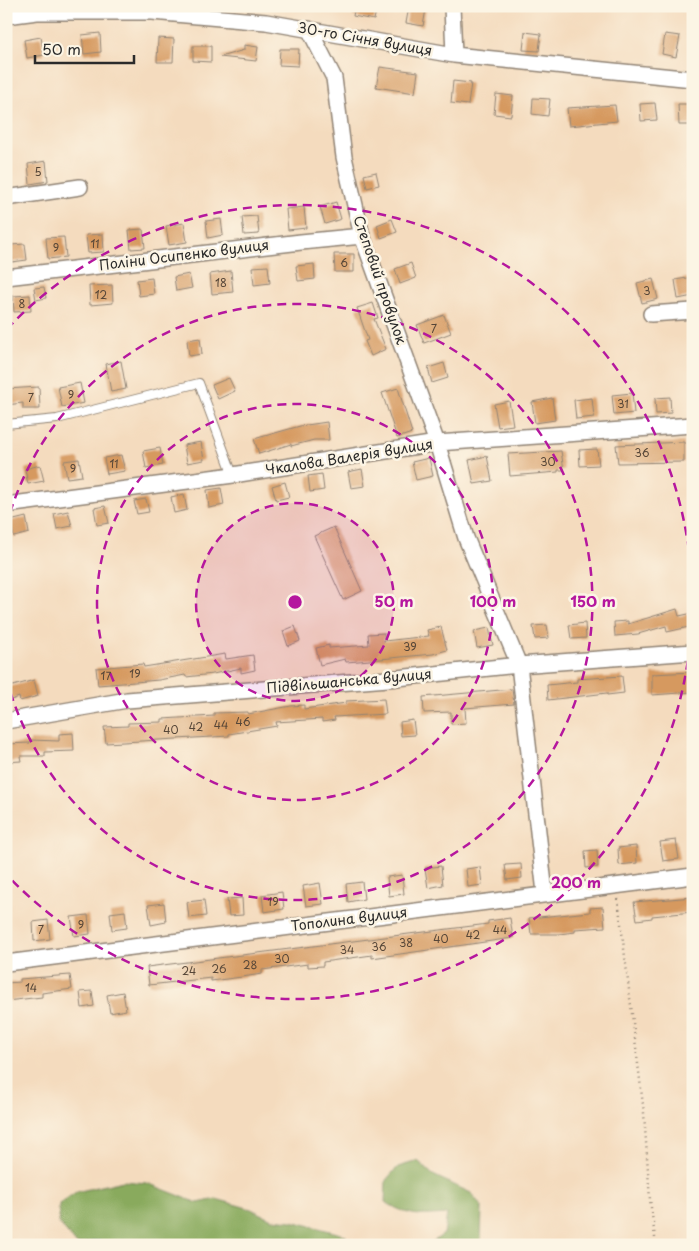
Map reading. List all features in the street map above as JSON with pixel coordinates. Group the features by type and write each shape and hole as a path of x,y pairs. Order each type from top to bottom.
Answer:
{"street":[{"path":"452,6 454,56"},
{"name":"30-го Січня вулиця","path":"6,16 37,12 152,12 266,22 454,56 693,79"},
{"name":"Степовий провулок","path":"309,29 334,78 344,158 362,236 437,443 466,538 520,665 545,893"},
{"path":"6,198 80,187"},
{"name":"Поліни Осипенко вулиця","path":"6,277 362,236"},
{"path":"651,314 693,311"},
{"name":"Чкалова Валерія вулиця","path":"6,505 234,475 437,443 693,425"},
{"name":"Підвільшанська вулиця","path":"6,721 128,700 388,679 520,665 693,652"},
{"name":"Тополина вулиця","path":"6,963 545,893 693,876"}],"lane":[{"path":"6,424 57,419 199,383 234,475"}],"path":[{"path":"616,885 644,1112 650,1200 656,1245"}],"green space":[{"path":"418,1161 433,1175 471,1193 482,1207 481,1240 484,1245 428,1245 444,1234 447,1214 408,1213 385,1202 386,1180 398,1167"},
{"path":"123,1181 147,1183 198,1203 216,1199 251,1209 272,1219 292,1221 345,1235 350,1245 140,1245 96,1241 77,1245 59,1223 59,1204 76,1192"}],"water":[{"path":"96,1241 140,1245 83,1245"}],"building":[{"path":"355,6 377,6 374,20 353,16"},
{"path":"409,7 426,9 423,26 406,23"},
{"path":"525,32 541,34 539,51 523,50"},
{"path":"100,33 101,52 84,54 82,35"},
{"path":"665,34 680,36 676,57 662,54"},
{"path":"41,37 44,55 27,58 24,40"},
{"path":"158,38 174,39 173,62 157,62"},
{"path":"244,45 258,47 256,61 220,57 244,50"},
{"path":"193,46 211,46 211,62 193,61"},
{"path":"280,49 299,49 298,66 279,65"},
{"path":"380,67 418,72 415,93 376,87"},
{"path":"453,81 471,83 468,105 451,103"},
{"path":"496,94 513,96 511,116 494,114"},
{"path":"533,98 550,99 548,116 532,114"},
{"path":"655,103 657,120 641,121 640,104"},
{"path":"678,104 693,104 693,125 679,125"},
{"path":"615,105 617,121 569,126 567,108"},
{"path":"46,161 48,181 30,184 28,164"},
{"path":"376,172 379,185 367,188 364,175"},
{"path":"336,202 341,219 325,224 320,207"},
{"path":"304,207 306,228 288,230 286,209"},
{"path":"257,216 259,234 244,235 242,217"},
{"path":"221,219 223,235 208,238 206,221"},
{"path":"392,219 397,232 381,238 377,225"},
{"path":"184,223 187,242 169,245 166,226"},
{"path":"143,229 145,248 131,249 129,230"},
{"path":"103,234 104,252 88,253 86,235"},
{"path":"64,237 66,257 48,259 46,238"},
{"path":"25,244 27,260 12,262 11,245"},
{"path":"334,254 354,254 354,272 335,272"},
{"path":"411,263 416,278 400,284 395,269"},
{"path":"314,264 315,279 298,281 296,266"},
{"path":"268,266 270,283 254,285 252,267"},
{"path":"231,271 233,292 212,294 210,274"},
{"path":"189,274 192,288 176,291 174,277"},
{"path":"693,277 693,296 678,299 675,280"},
{"path":"152,278 154,294 139,296 137,280"},
{"path":"653,279 658,299 642,303 637,283"},
{"path":"112,285 113,303 90,305 89,286"},
{"path":"44,287 46,298 36,300 34,288"},
{"path":"30,295 31,311 14,312 13,296"},
{"path":"373,303 378,318 374,319 386,349 371,356 365,341 368,340 357,308"},
{"path":"444,315 451,333 424,343 417,325"},
{"path":"200,338 202,354 189,356 187,340"},
{"path":"121,361 126,389 111,392 106,364"},
{"path":"444,363 448,378 432,383 428,368"},
{"path":"229,378 235,391 218,399 212,385"},
{"path":"80,383 84,403 62,407 58,387"},
{"path":"39,387 40,409 23,409 23,403 6,405 6,389"},
{"path":"398,388 412,433 397,438 382,393"},
{"path":"632,393 634,413 614,415 612,395"},
{"path":"670,397 671,413 656,414 655,398"},
{"path":"552,398 555,420 535,423 532,402"},
{"path":"592,398 594,417 576,419 574,400"},
{"path":"509,401 513,425 498,427 494,404"},
{"path":"327,422 329,440 314,440 291,446 291,444 259,454 254,439 300,426"},
{"path":"201,442 204,460 187,463 184,445"},
{"path":"684,442 684,462 618,463 616,445"},
{"path":"160,448 163,465 146,468 143,451"},
{"path":"597,449 599,465 580,466 579,450"},
{"path":"561,451 564,470 510,476 508,454"},
{"path":"121,455 125,471 107,474 104,458"},
{"path":"487,456 492,481 474,484 469,460"},
{"path":"429,458 433,476 416,480 412,462"},
{"path":"79,459 82,476 67,478 64,461"},
{"path":"40,465 44,481 28,484 25,469"},
{"path":"362,469 365,486 351,488 348,472"},
{"path":"322,474 324,490 310,492 308,476"},
{"path":"285,482 289,497 276,500 272,486"},
{"path":"221,488 224,505 209,508 207,490"},
{"path":"184,494 187,510 174,513 171,497"},
{"path":"146,499 149,512 137,514 134,501"},
{"path":"105,506 109,523 97,525 94,508"},
{"path":"68,511 72,526 57,529 54,514"},
{"path":"26,517 29,533 14,537 10,521"},
{"path":"334,527 362,591 343,600 314,536"},
{"path":"677,609 679,616 693,613 693,626 667,632 666,626 638,634 615,636 614,622 628,621 628,624"},
{"path":"585,623 586,638 571,639 569,625"},
{"path":"547,625 549,638 535,639 533,626"},
{"path":"295,626 300,641 288,646 283,631"},
{"path":"441,627 447,650 433,654 359,661 346,662 345,659 320,665 316,648 329,645 329,648 369,645 368,634 384,633 384,641 429,636 427,630"},
{"path":"489,628 493,645 477,648 474,631"},
{"path":"225,654 226,659 253,655 255,670 241,673 241,668 213,674 186,677 185,675 159,680 98,685 96,668 143,664 144,667"},
{"path":"693,672 693,692 652,695 652,674"},
{"path":"622,676 624,693 607,695 607,693 548,700 547,685 577,682 577,679"},
{"path":"34,680 38,696 20,701 19,697 6,702 6,688"},
{"path":"512,689 514,704 465,708 466,723 451,724 451,712 424,713 423,697"},
{"path":"384,699 386,714 334,717 335,720 322,722 322,719 276,722 277,726 229,734 229,736 106,743 104,727 128,726 128,723 162,722 162,719 214,716 214,713 248,712 248,714 291,706 304,705 304,709 346,703 346,701"},
{"path":"413,720 415,735 401,736 400,722"},
{"path":"73,733 74,751 45,752 45,756 20,756 21,761 6,762 6,744 30,743 30,740 59,741 59,734"},
{"path":"676,840 679,859 663,861 660,842"},
{"path":"636,846 637,863 619,865 618,848"},
{"path":"597,850 598,867 586,868 585,851"},
{"path":"521,864 522,878 507,880 505,865"},
{"path":"441,866 443,885 428,888 425,868"},
{"path":"480,867 482,885 468,887 466,869"},
{"path":"402,875 404,894 389,896 387,877"},
{"path":"362,882 364,899 348,902 346,884"},
{"path":"320,883 323,904 306,906 303,886"},
{"path":"282,892 284,909 264,912 262,895"},
{"path":"693,897 693,912 652,916 652,918 637,920 634,902"},
{"path":"242,898 243,915 229,916 227,899"},
{"path":"204,900 206,916 189,918 187,902"},
{"path":"164,903 166,922 151,925 148,905"},
{"path":"603,907 605,927 575,929 575,932 559,934 531,934 529,918 590,912 590,908"},
{"path":"125,911 127,928 112,930 110,913"},
{"path":"88,915 90,934 74,936 71,917"},
{"path":"510,918 513,938 372,958 372,955 323,962 323,966 308,967 308,964 262,970 262,974 242,977 211,981 211,978 149,985 147,967 488,924 488,921"},
{"path":"48,920 50,939 34,941 33,922"},
{"path":"70,975 72,989 42,993 42,997 6,1001 6,983 20,982 20,979"},
{"path":"92,991 94,1006 82,1008 80,992"},
{"path":"123,992 126,1010 110,1013 107,995"}]}
